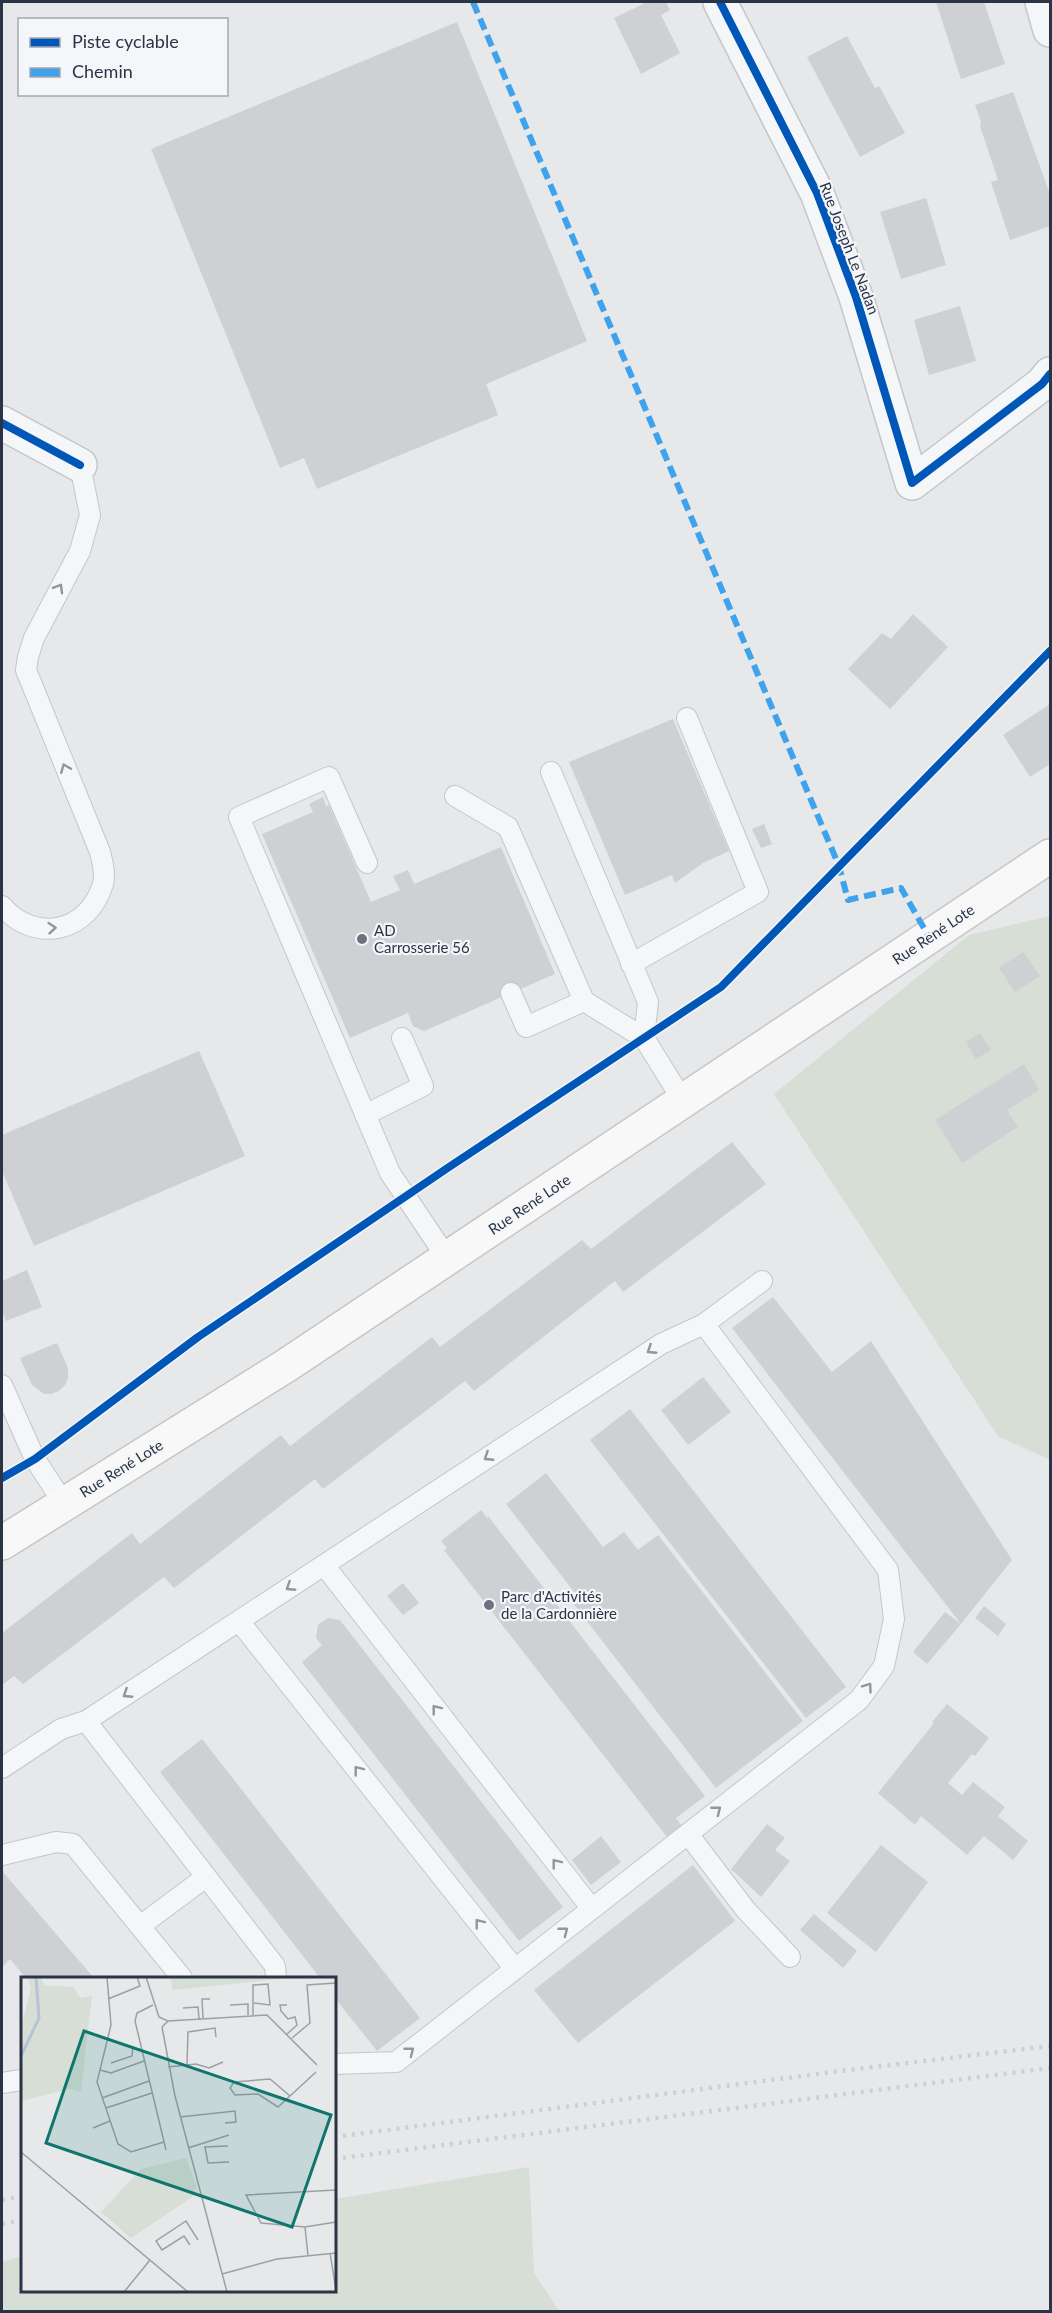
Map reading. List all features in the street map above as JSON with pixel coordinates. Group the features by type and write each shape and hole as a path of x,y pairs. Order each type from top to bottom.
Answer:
{"main road":[{"name":"Rue René Lote","path":"2,1543 287,1365 1050,856"}],"street":[{"name":"Rue Joseph Le Nadan","path":"720,2 817,193 856,297 912,483 1042,384 1050,374"},
{"path":"1042,2 1050,30"},
{"path":"2,423 80,465"}],"lane":[{"path":"2,906 18,921 36,929 62,928 85,914 104,882 100,852 26,670 34,638 80,551 90,515 80,465"},
{"path":"632,964 758,892 687,718"},
{"path":"551,772 648,1002 644,1038"},
{"path":"367,863 329,777 239,817 390,1173 447,1258"},
{"path":"455,796 508,827 584,1001 644,1038 683,1101"},
{"path":"511,993 526,1027 584,1001"},
{"path":"365,1115 423,1086 402,1038"},
{"path":"2,1768 61,1728 86,1721 661,1344 704,1324 762,1281"},
{"path":"336,2064 396,2062 859,1700 884,1666 894,1619 888,1570 704,1324"},
{"path":"2,1385 35,1459 64,1504"},
{"path":"324,1565 592,1909"},
{"path":"239,1621 515,1969"},
{"path":"86,1721 275,1966 276,1977"},
{"path":"688,1834 745,1909 790,1957"},
{"path":"2,1855 56,1842 73,1844 181,1977"},
{"path":"140,1926 206,1876"},
{"path":"2,2083 21,2080"}],"shaded area":[{"path":"1050,916 1050,1460 998,1436 774,1094 969,935"},
{"path":"529,2167 534,2273 559,2311 2,2311 2,2262 21,2256 21,2292 336,2292 336,2199"}],"building":[{"path":"647,2 666,2 670,10 661,15 680,53 641,74 614,18"},
{"path":"936,2 984,2 1005,64 961,79"},
{"path":"457,22 587,341 486,384 498,415 317,489 304,458 280,468 151,149"},
{"path":"847,36 875,88 879,86 905,133 860,157 807,57"},
{"path":"1013,92 1050,194 1050,226 1010,240 991,182 998,180 975,105"},
{"path":"926,198 946,265 901,279 880,212"},
{"path":"960,306 976,361 929,375 914,320"},
{"path":"913,614 948,647 890,709 848,669 882,633 891,639"},
{"path":"1050,704 1050,764 1030,777 1003,735"},
{"path":"673,719 729,851 703,863 675,883 672,875 625,895 569,762"},
{"path":"323,797 326,806 329,805 371,902 400,890 393,876 408,870 414,884 501,847 555,974 424,1031 413,1026 408,1013 350,1038 262,834 313,812 309,804"},
{"path":"764,824 772,844 761,848 752,829"},
{"path":"1023,952 1040,976 1015,992 999,968"},
{"path":"980,1033 991,1050 976,1059 966,1042"},
{"path":"199,1051 245,1156 34,1246 2,1171 2,1135"},
{"path":"1024,1064 1039,1090 1007,1110 1018,1127 962,1163 935,1120"},
{"path":"732,1142 766,1184 623,1292 615,1281 474,1391 465,1381 323,1489 315,1479 174,1588 164,1577 23,1684 14,1676 2,1685 2,1633 132,1533 140,1544 281,1435 290,1446 432,1337 440,1347 582,1240 591,1249"},
{"path":"27,1270 42,1307 6,1321 2,1311 2,1281"},
{"path":"773,1297 832,1372 871,1341 1012,1560 961,1624 732,1328"},
{"path":"57,1343 68,1368 68,1378 59,1391 44,1394 32,1385 20,1358"},
{"path":"703,1377 731,1412 688,1445 661,1410"},
{"path":"630,1409 846,1687 806,1718 590,1440"},
{"path":"546,1473 603,1547 624,1532 638,1550 658,1535 803,1721 716,1788 572,1602 578,1597 506,1504"},
{"path":"481,1510 487,1518 488,1516 705,1796 676,1818 682,1826 667,1837 444,1550 447,1548 441,1541"},
{"path":"403,1583 419,1603 403,1615 387,1596"},
{"path":"984,1606 1006,1624 998,1636 975,1618"},
{"path":"945,1612 961,1624 927,1664 913,1652"},
{"path":"328,1618 340,1620 563,1907 519,1941 302,1662 322,1645 316,1638 318,1625"},
{"path":"947,1704 989,1738 948,1783 962,1795 973,1782 1005,1807 998,1816 1028,1841 1013,1860 984,1836 967,1855 921,1816 915,1825 878,1793"},
{"path":"202,1739 420,2018 377,2051 336,2000 336,1977 319,1977 160,1772"},
{"path":"767,1824 785,1838 775,1850 790,1861 761,1897 731,1869"},
{"path":"601,1836 621,1862 591,1885 572,1860"},
{"path":"881,1845 928,1882 876,1952 827,1913"},
{"path":"693,1865 735,1921 578,2043 534,1990"},
{"path":"2,1871 93,1977 25,1977 10,1959 2,1967"},
{"path":"814,1914 857,1951 843,1968 800,1930"}],"railway":[{"path":"336,2137 1050,2046"},
{"path":"336,2159 1050,2068"},
{"path":"2,2200 21,2196"},
{"path":"2,2224 21,2220"}],"marked path":[{"path":"473,2 839,866 848,900 901,888 929,937"}],"cycle path":[{"path":"720,2 817,193 856,297 912,483 1042,384 1050,374"},
{"path":"2,423 80,465"},
{"path":"2,1478 35,1459 198,1337 721,987 1050,651"}],"place":[{"name":"AD Carrosserie 56","path":"362,939"},
{"name":"Parc d'Activités de la Cardonnière","path":"489,1605"}]}
